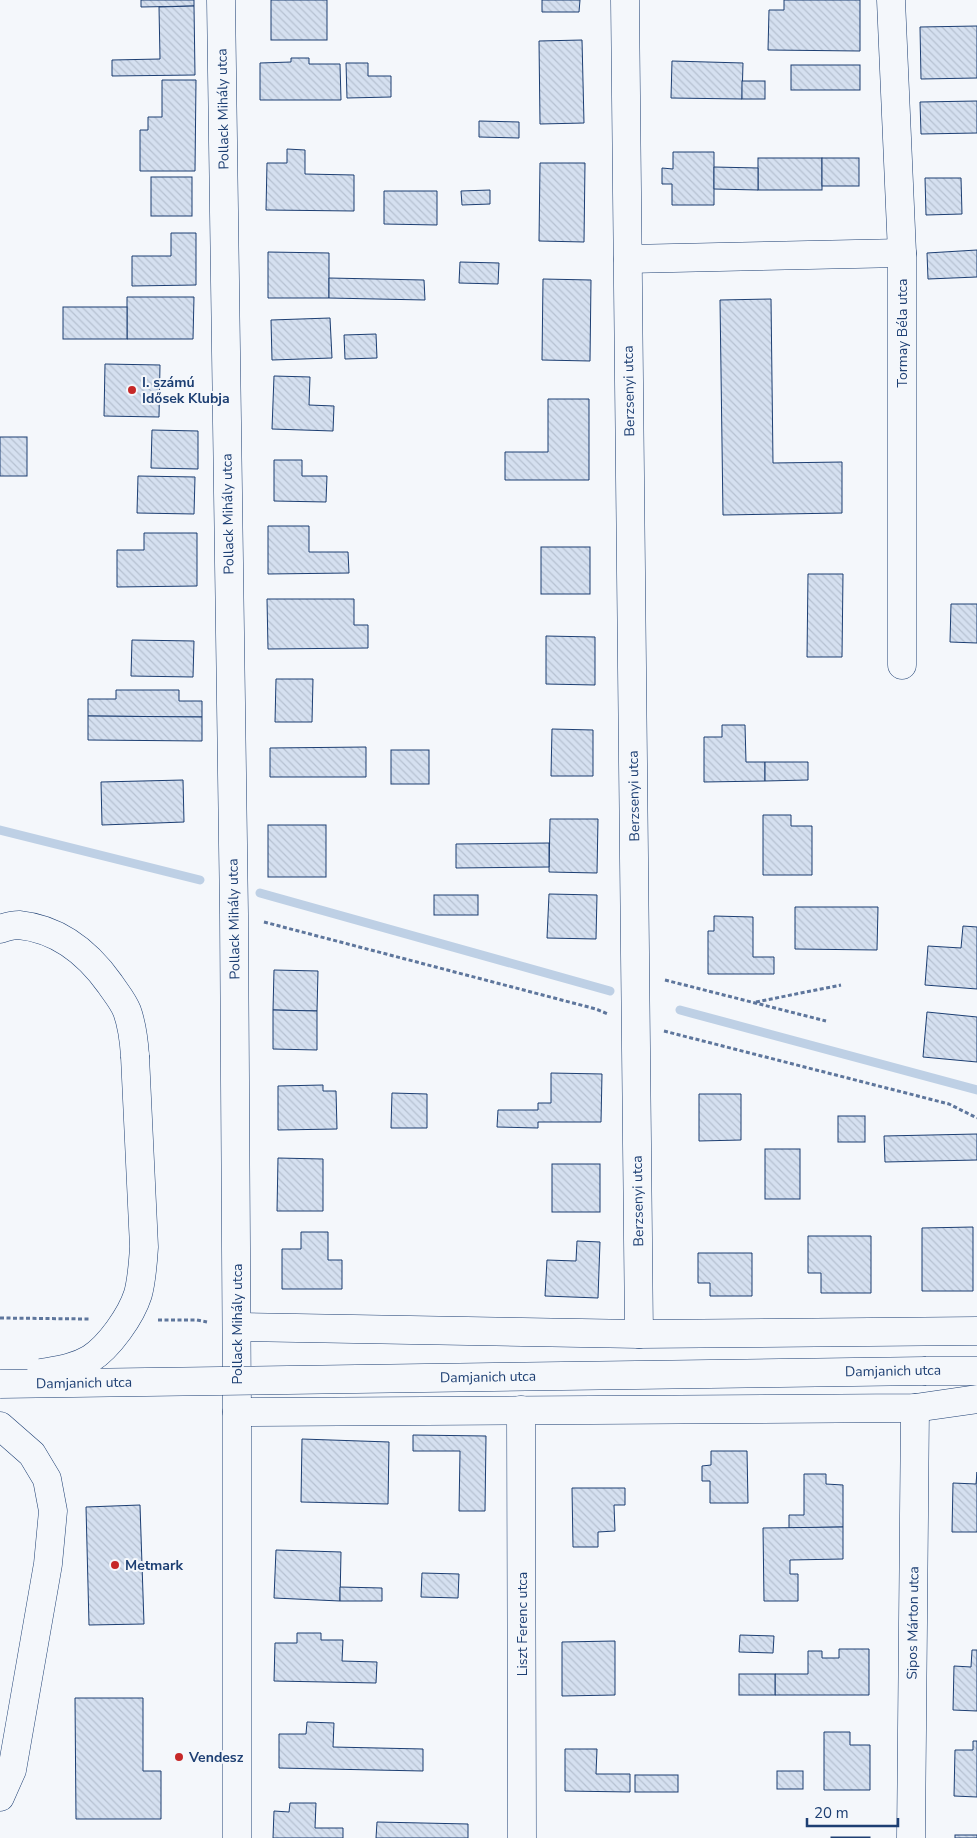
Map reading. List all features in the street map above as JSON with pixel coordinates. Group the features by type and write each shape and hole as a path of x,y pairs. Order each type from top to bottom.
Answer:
{"street":[{"name":"Pollack Mihály utca","path":"221,0 234,924 237,1328 237,1838"},
{"name":"Berzsenyi utca","path":"625,0 639,1334"},
{"name":"Tormay Béla utca","path":"891,0 902,253 902,666"},
{"path":"628,259 902,253"},
{"path":"0,1378 68,1368 91,1358 120,1329 138,1294 143,1267 144,1247 134,1040 126,1010 117,994 91,959 66,940 46,932 6,924"},
{"path":"237,1328 639,1334 977,1331"},
{"name":"Damjanich utca","path":"0,1384 977,1370"},
{"path":"237,1412 915,1408 977,1399"},
{"name":"Sipos Márton utca","path":"911,1838 915,1408"},
{"name":"Liszt Ferenc utca","path":"521,1410 522,1838"},
{"path":"0,1426 32,1454 47,1479 53,1511 48,1564 12,1770 0,1797"}],"path":[{"path":"636,972 826,1020"},
{"path":"753,1003 841,985"}],"building":[{"path":"141,0 194,0 194,6 141,7"},
{"path":"271,0 327,0 327,40 271,40"},
{"path":"542,0 580,0 579,12 542,12"},
{"path":"784,0 860,0 860,51 768,50 769,10 784,10"},
{"path":"194,6 195,75 112,76 112,60 160,59 159,7"},
{"path":"977,26 977,78 921,79 920,27"},
{"path":"582,40 584,123 540,124 539,41"},
{"path":"291,58 309,58 309,64 340,64 341,100 260,100 260,63 291,62"},
{"path":"672,61 743,63 742,99 671,98"},
{"path":"346,63 368,63 368,76 391,76 391,97 347,98"},
{"path":"791,65 860,65 860,90 791,90"},
{"path":"162,80 196,80 195,171 140,171 140,130 148,130 148,117 162,117"},
{"path":"742,81 765,81 765,99 742,99"},
{"path":"977,101 977,133 921,134 920,102"},
{"path":"479,121 519,122 519,138 479,137"},
{"path":"287,149 305,150 305,174 354,175 354,211 266,210 267,163 287,163"},
{"path":"673,152 714,152 714,205 672,205 672,184 662,184 662,168 673,169"},
{"path":"758,158 822,158 822,190 758,190"},
{"path":"822,158 859,158 859,186 822,186"},
{"path":"540,163 585,163 584,242 539,241"},
{"path":"714,167 758,168 758,190 714,189"},
{"path":"151,177 192,177 192,216 151,216"},
{"path":"925,178 961,178 962,214 926,215"},
{"path":"490,190 490,204 462,205 461,191"},
{"path":"384,191 437,191 437,225 384,224"},
{"path":"171,233 196,233 196,285 132,286 132,256 171,256"},
{"path":"977,250 977,277 928,279 927,253"},
{"path":"268,252 329,253 329,298 268,298"},
{"path":"460,262 499,263 498,284 459,283"},
{"path":"329,278 424,280 425,300 329,298"},
{"path":"543,279 591,280 590,361 542,360"},
{"path":"127,297 194,297 193,339 127,339"},
{"path":"771,299 773,463 842,462 842,513 723,515 720,300"},
{"path":"63,307 127,307 127,339 63,339"},
{"path":"330,318 332,358 272,360 271,320"},
{"path":"376,334 377,358 345,359 344,335"},
{"name":"I. számú Idősek Klubja","path":"105,364 160,365 159,417 104,416"},
{"path":"274,376 310,377 309,405 334,406 333,431 272,429"},
{"path":"548,399 589,399 589,480 505,480 505,452 548,452"},
{"path":"152,430 198,431 198,469 151,468"},
{"path":"0,437 27,437 27,476 0,476"},
{"path":"274,460 302,460 302,476 327,476 326,502 274,501"},
{"path":"138,476 195,477 194,514 137,513"},
{"path":"268,526 309,526 309,552 348,552 349,573 268,574"},
{"path":"144,533 197,533 197,586 117,587 117,550 144,550"},
{"path":"541,547 590,547 590,594 541,594"},
{"path":"808,574 843,574 842,657 807,657"},
{"path":"267,599 354,599 354,625 368,625 368,648 268,649"},
{"path":"951,604 977,604 977,643 950,642"},
{"path":"546,636 595,637 595,685 546,684"},
{"path":"132,640 194,641 193,677 131,676"},
{"path":"276,679 313,679 312,722 275,722"},
{"path":"116,690 179,690 179,701 202,701 202,717 88,716 88,699 116,699"},
{"path":"88,716 202,717 202,741 88,740"},
{"path":"722,725 745,725 746,762 765,762 765,781 704,782 704,737 722,737"},
{"path":"552,729 593,730 593,776 551,776"},
{"path":"366,747 366,777 270,777 270,748"},
{"path":"391,750 429,750 429,784 391,784"},
{"path":"765,762 808,762 808,780 765,781"},
{"path":"183,780 184,822 102,825 101,782"},
{"path":"763,815 791,815 791,826 812,826 812,875 763,875"},
{"path":"550,819 598,819 597,873 549,872"},
{"path":"268,825 326,825 326,877 268,877"},
{"path":"549,843 549,867 456,868 456,844"},
{"path":"549,894 597,895 596,939 547,938"},
{"path":"434,895 478,895 478,915 434,915"},
{"path":"795,907 878,907 877,950 795,949"},
{"path":"714,916 753,917 753,957 774,957 774,974 708,974 708,931 714,931"},
{"path":"963,926 977,927 977,989 925,985 928,946 961,948"},
{"path":"274,970 318,971 317,1011 273,1010"},
{"path":"273,1010 317,1011 317,1050 273,1049"},
{"path":"927,1012 977,1017 977,1062 923,1057"},
{"path":"551,1073 602,1074 601,1122 538,1122 538,1128 497,1127 498,1110 538,1110 538,1103 551,1103"},
{"path":"323,1085 323,1091 336,1091 337,1129 278,1130 278,1086"},
{"path":"392,1093 427,1094 427,1128 391,1128"},
{"path":"699,1094 741,1094 741,1140 699,1141"},
{"path":"838,1116 865,1116 865,1142 838,1142"},
{"path":"977,1134 977,1160 885,1162 884,1136"},
{"path":"765,1149 800,1149 800,1199 765,1199"},
{"path":"278,1158 323,1159 323,1211 277,1211"},
{"path":"552,1164 600,1164 600,1212 552,1212"},
{"path":"973,1227 973,1291 922,1291 922,1228"},
{"path":"301,1232 328,1232 328,1260 342,1260 342,1289 282,1289 282,1249 301,1249"},
{"path":"808,1236 871,1236 871,1293 821,1293 821,1273 808,1273"},
{"path":"577,1241 600,1242 598,1298 545,1296 547,1260 576,1261"},
{"path":"698,1253 752,1253 752,1296 710,1296 710,1283 698,1283"},
{"path":"413,1435 486,1436 485,1511 459,1511 460,1451 413,1451"},
{"path":"302,1439 389,1442 388,1504 301,1502"},
{"path":"711,1451 747,1451 748,1503 710,1503 710,1481 702,1481 702,1466 711,1465"},
{"path":"977,1472 977,1532 952,1532 953,1483 976,1484"},
{"path":"804,1474 826,1474 826,1484 843,1485 843,1527 789,1528 789,1515 804,1515"},
{"path":"572,1488 625,1488 625,1505 614,1505 615,1531 598,1532 598,1547 573,1547"},
{"name":"Metmark","path":"140,1505 144,1624 89,1625 86,1507"},
{"path":"843,1527 843,1559 790,1560 790,1574 798,1574 798,1601 764,1601 763,1528"},
{"path":"276,1550 341,1552 340,1601 274,1598"},
{"path":"422,1573 459,1574 458,1598 421,1597"},
{"path":"340,1587 382,1588 382,1601 340,1601"},
{"path":"297,1633 321,1633 321,1640 343,1640 342,1661 377,1662 376,1683 274,1681 275,1643 297,1643"},
{"path":"740,1635 774,1636 773,1653 739,1652"},
{"path":"615,1641 615,1695 562,1696 562,1642"},
{"path":"839,1649 869,1649 869,1695 775,1695 775,1674 808,1674 808,1651 822,1651 822,1658 839,1658"},
{"path":"972,1650 977,1650 977,1711 953,1710 954,1666 971,1667"},
{"path":"739,1674 775,1674 775,1695 739,1695"},
{"path":"75,1698 143,1698 143,1771 161,1771 161,1819 76,1819"},
{"path":"307,1722 334,1723 333,1747 423,1749 423,1771 279,1768 279,1734 306,1734"},
{"path":"824,1732 850,1732 850,1745 870,1745 870,1790 824,1790"},
{"path":"973,1741 977,1741 977,1797 954,1796 955,1750 973,1750"},
{"path":"565,1749 597,1749 596,1774 630,1774 630,1792 565,1791"},
{"path":"777,1771 803,1771 803,1789 777,1789"},
{"path":"635,1775 678,1775 678,1792 635,1792"},
{"path":"290,1803 316,1803 315,1828 343,1828 343,1838 273,1838 274,1811 289,1812"},
{"path":"377,1822 468,1824 468,1838 376,1838"},
{"path":"955,1835 977,1835 977,1838 955,1838"},
{"path":"870,1837 870,1838 831,1838"}],"waterway":[{"path":"0,830 200,880"},
{"path":"260,893 610,991"},
{"path":"680,1010 977,1090"}],"place":[{"name":"I. számú Idősek Klubja","path":"132,390"},
{"name":"Metmark","path":"115,1565"},
{"name":"Vendesz","path":"179,1757"}]}
